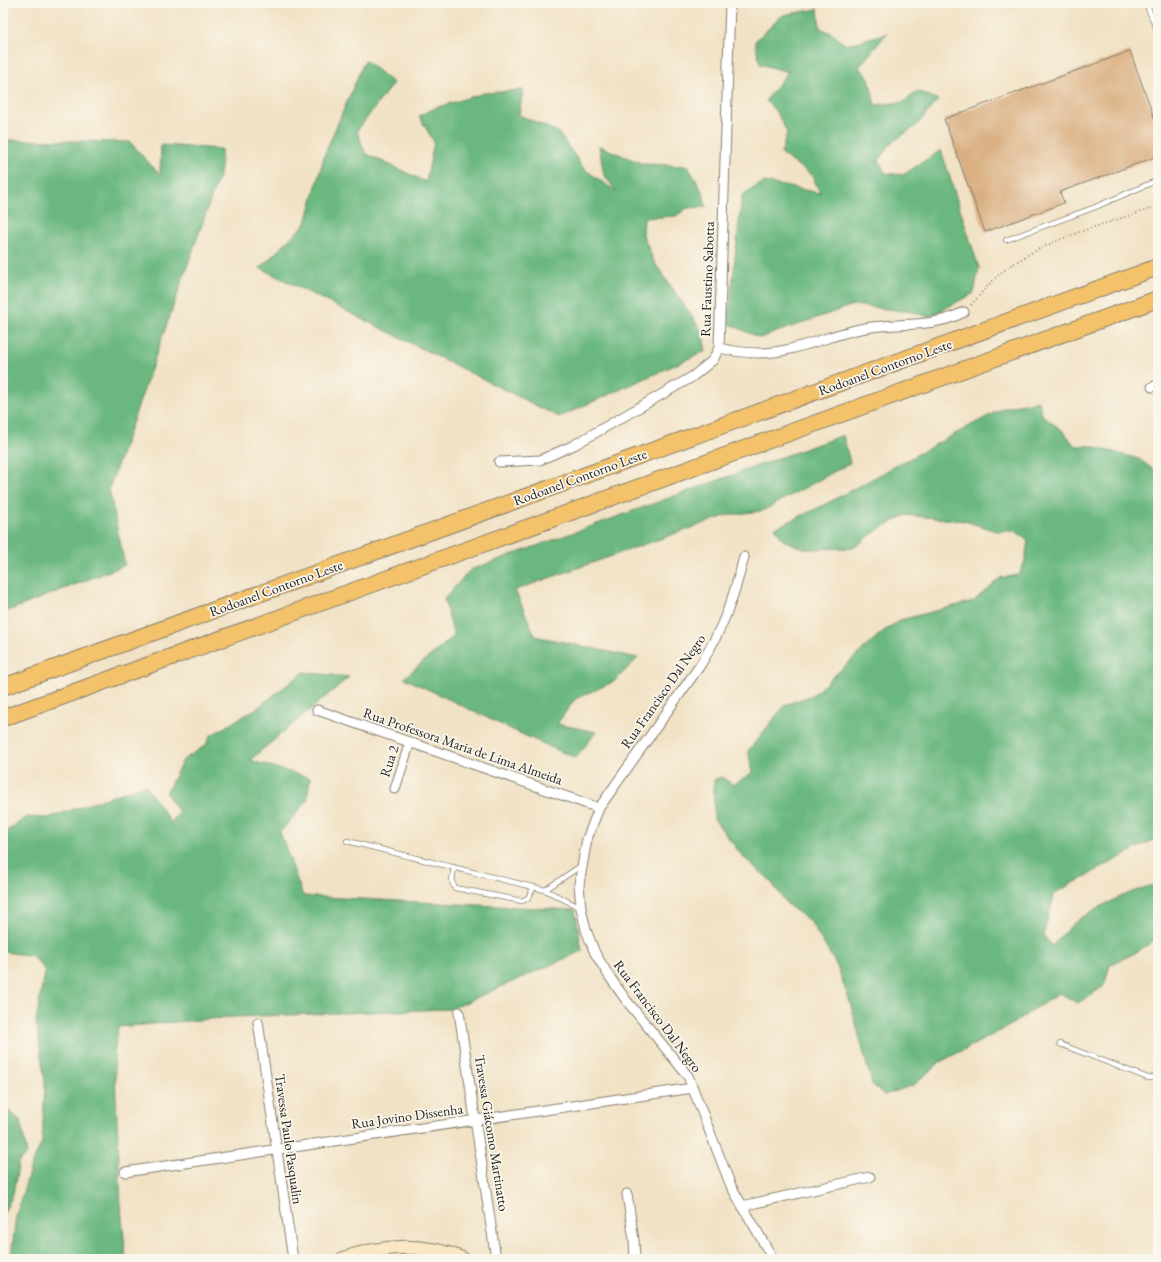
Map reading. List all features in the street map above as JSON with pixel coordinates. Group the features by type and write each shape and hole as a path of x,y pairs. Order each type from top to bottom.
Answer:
{"highway":[{"name":"Rodoanel Contorno Leste","path":"3,687 1158,268"},
{"name":"Rodoanel Contorno Leste","path":"3,718 1158,299"}],"street":[{"name":"Rua Faustino Sabotta","path":"499,462 540,460 574,445 692,377 713,360 719,348 730,3"},
{"path":"719,348 737,352 760,353 807,344 859,329 878,326 934,323 949,320 964,312"},
{"name":"Rua Francisco Dal Negro","path":"744,557 735,593 716,640 701,664 599,808 587,839 579,884 581,908 586,930 596,953 609,976 643,1021 680,1064 693,1088 723,1165 742,1206 773,1259"},
{"name":"Rua Professora Maria de Lima Almeida","path":"317,710 599,808"},
{"name":"Rua 2","path":"395,788 410,742"},
{"name":"Travessa Giácomo Martinatto","path":"459,1012 496,1259"},
{"name":"Travessa Paulo Pasqualin","path":"258,1022 293,1259"},
{"name":"Rua Jovino Dissenha","path":"125,1172 693,1088"},
{"path":"742,1206 870,1177"},
{"path":"627,1194 634,1240 635,1259"},
{"path":"342,1259 374,1249 408,1247 443,1252 463,1259"}],"lane":[{"path":"1146,3 1158,33"},
{"path":"1006,240 1093,208 1158,180"},
{"path":"347,841 545,890 581,908"},
{"path":"545,890 582,865"},
{"path":"454,867 452,882 455,888 522,901 528,898 534,887"},
{"path":"1060,1044 1148,1078 1158,1077"}],"path":[{"path":"964,312 973,304 983,290 1002,273 1030,255 1085,230 1158,206"}],"green space":[{"path":"818,9 820,28 831,33 846,45 887,33 859,67 869,78 875,105 904,102 918,91 938,100 916,126 891,143 879,160 885,173 903,175 941,150 979,268 974,293 929,317 912,312 853,305 760,338 728,323 742,195 764,182 820,193 812,175 781,154 787,132 777,113 766,100 788,72 760,64 755,41 783,15"},
{"path":"365,60 393,83 357,131 365,153 426,182 434,142 419,116 435,108 484,93 523,90 519,115 558,132 584,169 617,192 604,175 599,146 643,164 688,166 703,193 706,207 687,208 676,216 644,218 643,235 654,262 702,331 706,351 559,417 260,268 306,223 325,153"},
{"path":"3,140 130,142 160,175 161,145 221,149 221,170 109,489 125,565 3,613"},
{"path":"1039,401 1042,415 1064,432 1075,446 1091,446 1139,459 1158,473 1158,837 1055,893 1043,935 1052,946 1071,926 1089,913 1113,900 1137,890 1158,884 1158,938 1135,953 1110,965 1104,986 1078,1003 1059,993 1006,1028 940,1062 914,1085 884,1095 872,1084 850,1002 837,966 810,921 788,905 769,879 743,857 714,819 714,780 721,777 734,785 753,772 748,751 785,705 813,695 881,633 900,620 974,601 1000,578 1019,575 1025,561 1028,540 1015,531 996,531 965,521 906,515 879,529 853,548 805,549 783,540 775,528 822,506 1003,408"},
{"path":"843,435 850,463 762,511 728,515 515,590 535,636 638,658 615,681 575,699 557,724 596,732 576,758 404,678 454,636 444,599 470,570"},
{"path":"304,672 349,677 250,760 310,778 307,801 280,832 303,896 575,910 582,951 451,1009 233,1017 118,1027 114,1053 121,1207 126,1259 11,1259 16,1215 31,1166 42,1142 45,1083 36,1021 45,970 33,956 3,952 3,834 26,817 48,818 145,785 171,823 179,812 166,793 183,760 206,745 210,736 257,708"},
{"path":"3,1106 20,1120 27,1154 19,1161 13,1194 3,1215"}],"building":[{"path":"1130,51 1158,128 1158,156 1060,192 1064,203 985,232 944,119"}]}
